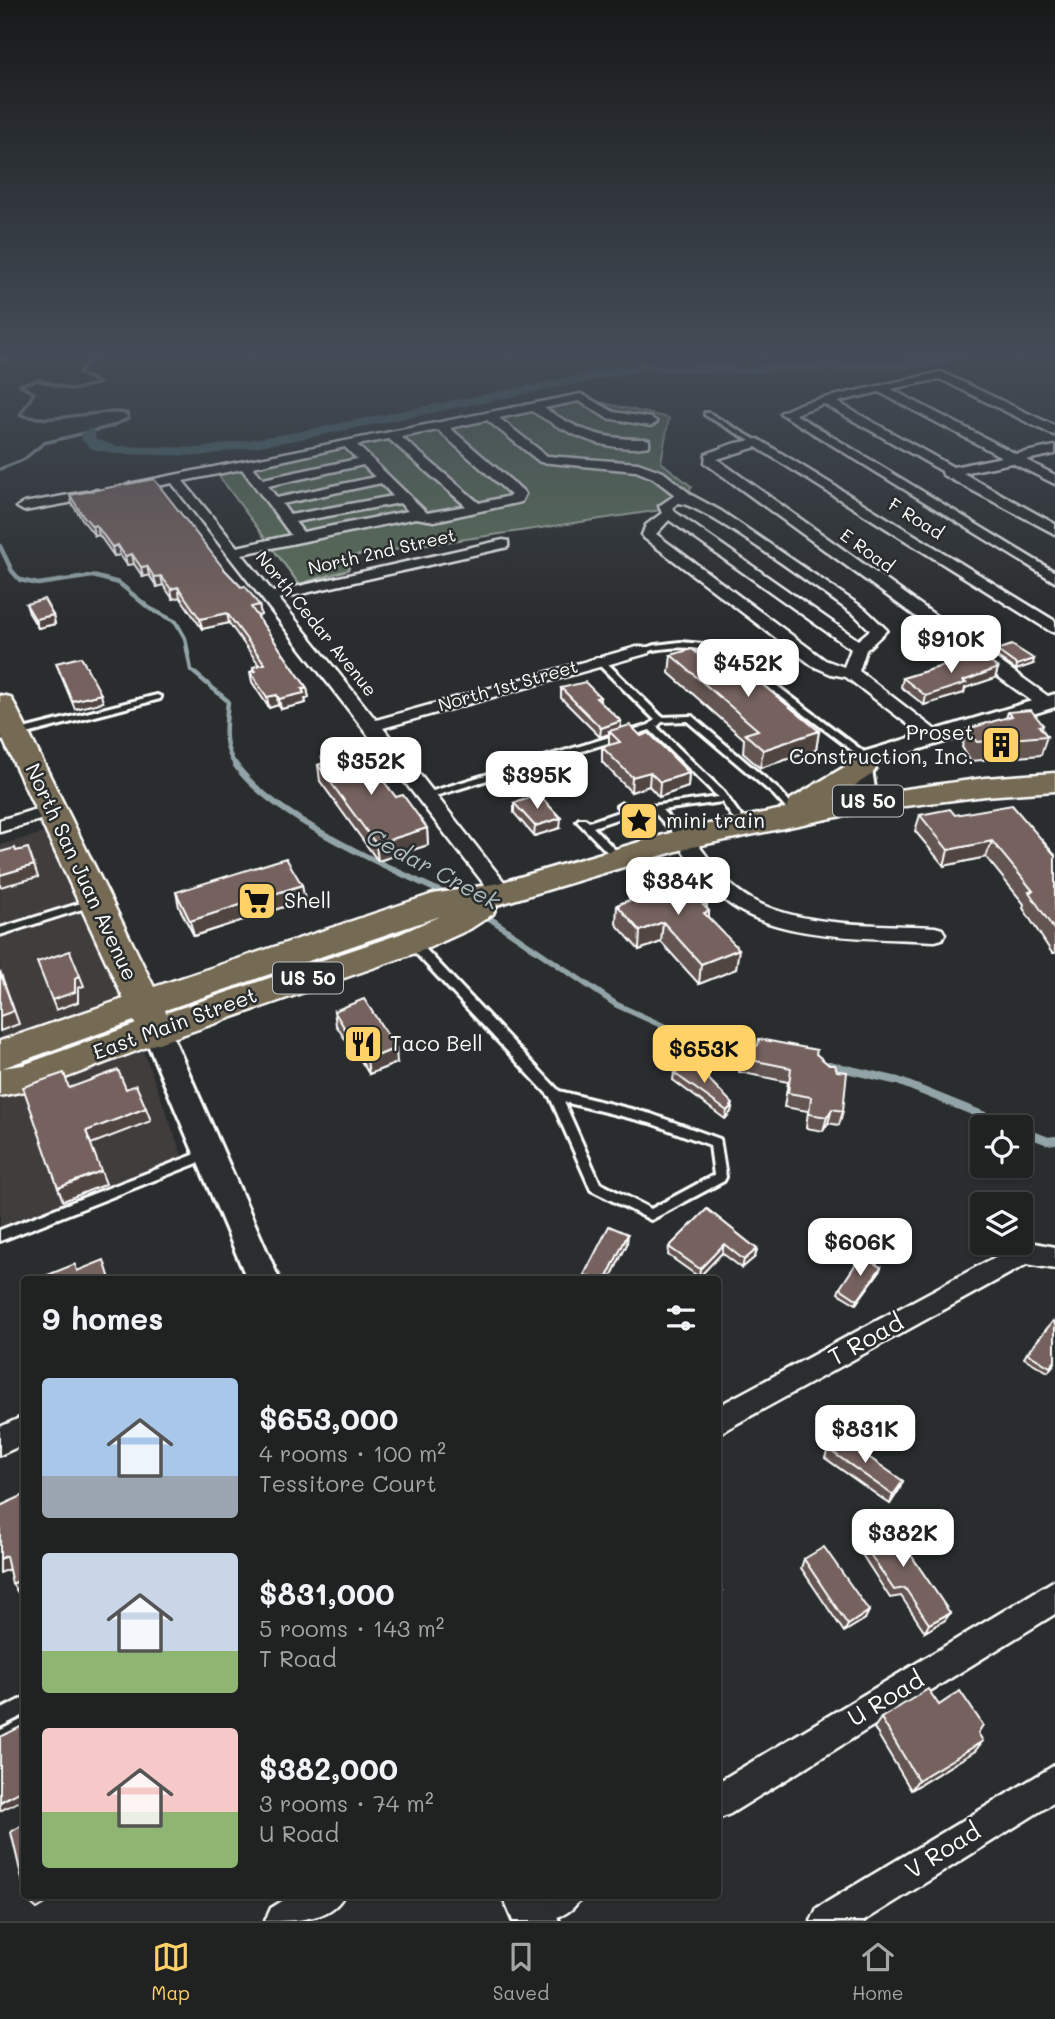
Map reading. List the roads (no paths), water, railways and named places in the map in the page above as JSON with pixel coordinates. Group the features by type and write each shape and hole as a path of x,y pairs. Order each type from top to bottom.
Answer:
{"highway":[{"name":"North San Juan Avenue","path":"0,703 8,736 53,810 150,1017"},
{"path":"788,814 865,763"},
{"name":"East Main Street","path":"150,1017 502,893 684,839 788,814 866,802 985,787 1055,782"},
{"name":"East Main Street","path":"150,1017 412,942 451,912"}],"main road":[{"name":"East Main Street","path":"0,1055 150,1017"},
{"name":"East Main Street","path":"0,1082 26,1078 150,1017"}],"street":[{"path":"24,507 348,443 424,517 516,499 518,494 460,443"},
{"path":"400,443 475,508"},
{"path":"523,443 544,459 638,467 658,475 688,499 726,521 860,612 879,630 859,648 850,672"},
{"path":"637,443 645,443"},
{"name":"F Road","path":"758,443 1055,628"},
{"name":"E Road","path":"758,443 736,447 710,457 711,463 1051,701"},
{"path":"834,443 1055,578"},
{"path":"898,443 1055,530"},
{"path":"984,443 1055,480"},
{"path":"948,472 1055,450"},
{"path":"261,484 366,461"},
{"path":"245,465 300,537"},
{"name":"North Cedar Avenue","path":"175,479 502,893"},
{"path":"275,502 384,479"},
{"path":"288,519 403,498"},
{"path":"688,499 675,499 667,506 669,514 859,648"},
{"path":"233,552 418,513"},
{"path":"669,514 651,528 649,535 819,663 850,672 937,738"},
{"name":"North 2nd Street","path":"270,597 503,544"},
{"name":"North 1st Street","path":"372,726 599,660 643,650"},
{"path":"866,802 865,763 1051,701"},
{"path":"0,825 53,810"},
{"path":"684,839 730,895 764,914 793,923 935,934"},
{"path":"150,1017 262,1276"},
{"name":"T Road","path":"721,1419 1025,1252 1055,1258"},
{"path":"0,1441 21,1431"},
{"name":"U Road","path":"721,1800 1055,1596"},
{"name":"V Road","path":"830,1921 1055,1782"},
{"path":"284,1921 320,1899"}],"lane":[{"path":"643,650 675,642 711,646 735,658 865,763"},
{"path":"599,660 724,799 743,826"},
{"path":"8,736 157,697"},
{"path":"426,796 542,764 656,723 689,718 777,793 788,814"},
{"path":"564,754 576,760"},
{"path":"617,857 585,823 624,809 724,799"},
{"path":"655,808 684,839"},
{"path":"0,932 95,901"},
{"path":"412,942 555,1095 595,1186 651,1215 720,1177 716,1142 651,1119 555,1095"},
{"path":"0,1236 210,1154"},
{"path":"0,1719 21,1708"}],"waterway":[{"name":"Cedar Creek","path":"0,469 23,460 45,443"},
{"path":"93,443 116,450 200,452 256,443"},
{"name":"Cedar Creek","path":"0,546 12,571 20,580 38,584 93,576 119,583 149,608 176,622 185,638 191,670 228,701 226,742 236,766"},
{"name":"Cedar Creek","path":"235,764 275,803 303,821 365,856 448,895"},
{"name":"Cedar Creek","path":"482,913 617,1005 692,1039 756,1052"},
{"name":"Cedar Creek","path":"829,1065 898,1081 982,1115"},
{"name":"Cedar Creek","path":"1033,1135 1048,1141 1055,1140"}],"place":[{"name":"Proset Construction, Inc.","path":"1001,745"},
{"name":"mini train","path":"639,821"},
{"name":"Shell","path":"257,901"},
{"name":"Taco Bell","path":"363,1044"}]}
